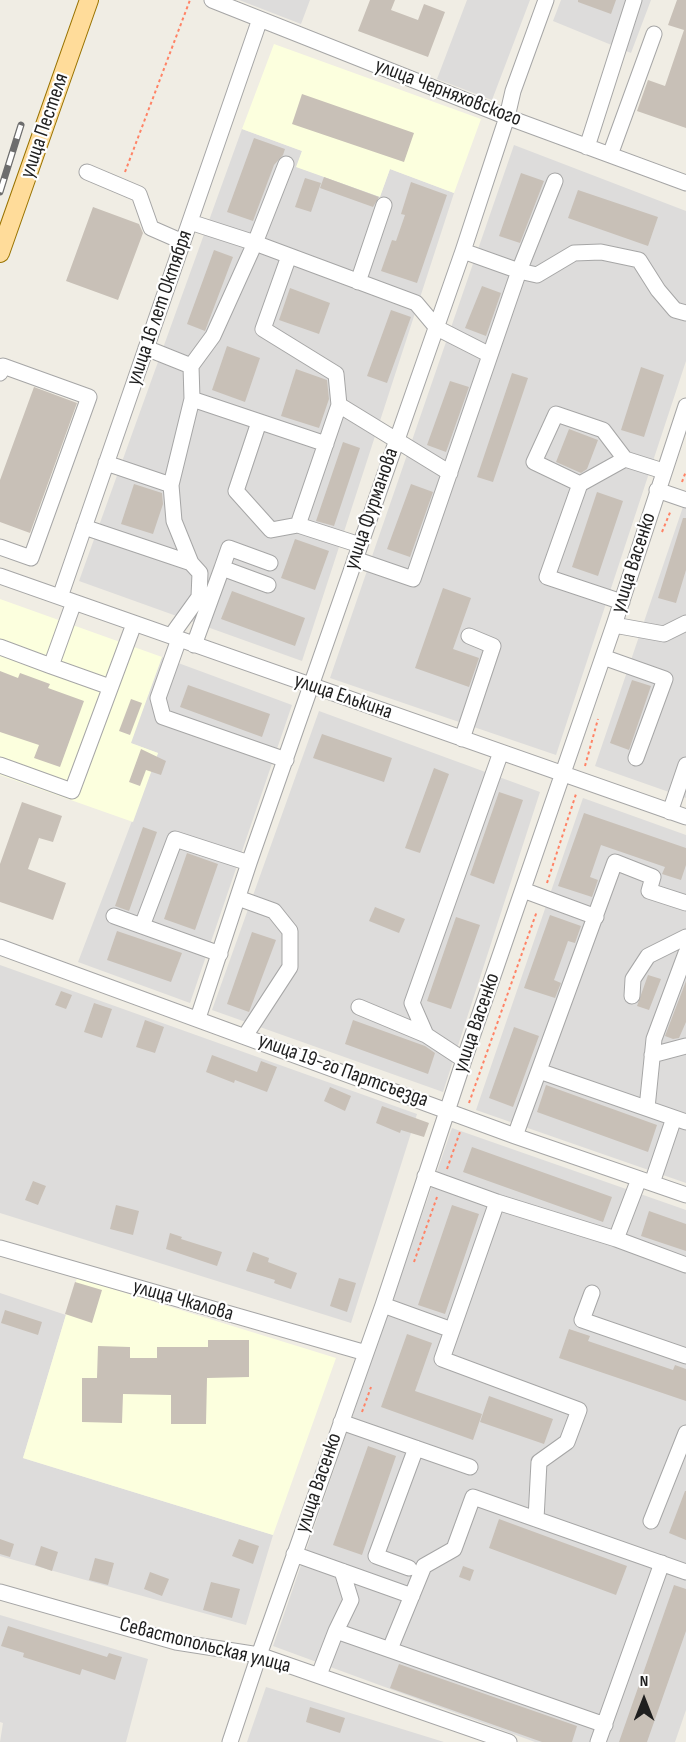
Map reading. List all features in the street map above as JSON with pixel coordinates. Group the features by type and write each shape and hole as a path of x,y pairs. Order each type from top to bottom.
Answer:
{"main road":[{"name":"улица Пестеля","path":"0,253 89,0"}],"street":[{"name":"улица Черняховского","path":"212,0 507,117 686,183"},
{"name":"улица Фурманова","path":"198,1018 249,863 437,328 507,117 513,91 546,0"},
{"path":"588,147 634,0"},
{"name":"улица 16 лет Октября","path":"51,666 84,527 260,19"},
{"path":"610,155 654,34"},
{"path":"286,164 255,243 213,336 191,366 192,399 171,485 174,521 191,563 200,573 199,597 158,698 163,717 286,760"},
{"path":"87,172 139,194 151,228 183,242"},
{"path":"259,422 236,491 272,530 298,525 413,579 519,271 555,181"},
{"path":"358,282 384,205"},
{"path":"190,222 255,243 416,303 437,328 490,355"},
{"path":"463,251 537,275 574,253 601,252 639,260 657,290 675,310 686,313"},
{"path":"289,256 263,329 336,374 339,405 298,525"},
{"path":"146,348 191,366"},
{"path":"0,373 3,366 89,397 31,558 0,547"},
{"path":"192,399 326,444"},
{"path":"339,405 450,473"},
{"name":"улица Васенко","path":"230,1742 383,1305 464,1060 622,602 686,406"},
{"path":"580,484 534,462 556,414 603,430 625,459 663,471"},
{"path":"622,602 548,577 580,484 625,459"},
{"path":"106,463 171,485"},
{"path":"657,490 684,499"},
{"path":"84,527 191,563"},
{"path":"181,640 222,568 229,548 270,563"},
{"path":"222,568 268,585"},
{"name":"улица Елькина","path":"0,576 686,817"},
{"path":"614,625 663,634 686,623"},
{"path":"0,765 72,791 134,624"},
{"path":"462,739 493,646 469,636"},
{"path":"0,647 110,687"},
{"path":"603,657 665,679 636,758"},
{"path":"426,1035 412,1003 501,752"},
{"path":"670,812 686,765"},
{"path":"142,926 175,838 249,863"},
{"path":"515,1136 615,862 653,877 649,891 686,903"},
{"path":"522,890 596,917"},
{"path":"238,898 274,911 290,931 290,967 245,1036"},
{"path":"114,916 220,954"},
{"path":"632,996 633,979 648,956 686,937"},
{"name":"улица 19-го Партсъезда","path":"0,947 515,1136 686,1195"},
{"path":"647,1108 654,1039 686,953"},
{"path":"359,1008 426,1035 464,1060"},
{"path":"652,1055 686,1046"},
{"path":"539,1071 680,1120 645,1181 616,1239"},
{"path":"425,1176 497,1202 616,1239 686,1265"},
{"path":"497,1202 442,1359 579,1410 567,1442 538,1462 536,1520"},
{"name":"улица Чкалова","path":"0,1248 366,1353"},
{"path":"592,1293 582,1320 686,1356"},
{"path":"383,1305 452,1330"},
{"path":"341,1422 471,1467"},
{"path":"651,1521 686,1432"},
{"path":"409,1568 376,1556 416,1448"},
{"path":"390,1649 424,1566 454,1549 473,1497 686,1572"},
{"path":"294,1554 412,1596"},
{"path":"598,1742 662,1563"},
{"path":"319,1675 351,1599 342,1570"},
{"name":"Севастопольская улица","path":"0,1592 176,1642 259,1655 509,1742"},
{"path":"336,1631 605,1725"}],"path":[{"path":"120,186 190,0"},
{"path":"660,537 684,499 686,471"},
{"path":"412,1268 542,897 600,715"},
{"path":"357,1428 372,1385"}],"shaded area":[{"path":"239,0 310,0 301,24"},
{"path":"467,0 530,0 492,100 437,79"},
{"path":"561,0 651,0 631,53 553,21"},
{"path":"274,44 481,119 454,193 390,169 380,197 296,167 302,151 242,129"},
{"path":"242,129 302,151 297,167 380,196 390,169 454,193 302,661 79,581"},
{"path":"514,145 686,211 686,361 556,755 330,678"},
{"path":"686,498 686,798 595,766"},
{"path":"0,599 162,657 131,743 158,753 133,822 0,775"},
{"path":"162,657 292,705 190,1003 78,962 158,753 130,743"},
{"path":"319,711 540,792 443,1092 212,1010"},
{"path":"583,798 686,835 686,1183 476,1110"},
{"path":"0,965 417,1114 351,1323 0,1213"},
{"path":"452,1128 686,1210 686,1710 675,1742 535,1742 273,1646"},
{"path":"77,1278 336,1358 273,1535 23,1458"},
{"path":"0,1293 66,1315 23,1458 273,1535 246,1625 0,1556"},
{"path":"0,1615 148,1659 126,1742 0,1742 3,1723 0,1722"},
{"path":"266,1687 444,1742 247,1742"}],"building":[{"path":"370,0 395,0 391,10 418,20 424,4 445,12 428,57 358,31"},
{"path":"578,0 616,0 611,14 578,2"},
{"path":"677,0 686,0 686,128 637,111 648,80 665,86 684,30 668,25"},
{"path":"302,94 414,133 404,162 292,124"},
{"path":"254,138 285,149 274,165 253,221 227,212"},
{"path":"521,173 544,181 520,243 499,236"},
{"path":"324,177 379,197 373,207 320,188"},
{"path":"305,178 321,183 311,212 295,207"},
{"path":"411,182 447,195 417,283 381,271 392,240 396,241 405,215 401,214"},
{"path":"578,190 658,217 648,246 568,218"},
{"path":"93,207 139,224 143,233 118,300 66,281"},
{"path":"214,250 233,257 205,331 187,324"},
{"path":"482,286 501,293 486,336 465,328"},
{"path":"290,288 330,303 319,334 279,320"},
{"path":"391,310 411,317 387,383 367,376"},
{"path":"227,346 260,358 245,402 212,390"},
{"path":"641,367 664,375 644,437 621,430"},
{"path":"296,369 327,380 329,399 319,428 281,416"},
{"path":"512,373 528,378 493,482 477,477"},
{"path":"450,381 469,387 446,452 427,445"},
{"path":"34,387 77,403 30,533 0,522 0,480"},
{"path":"569,429 598,440 587,469 581,473 556,462"},
{"path":"343,442 360,448 334,526 316,521"},
{"path":"134,484 162,493 163,504 153,534 121,524"},
{"path":"411,484 433,492 410,557 387,549"},
{"path":"597,492 623,501 598,576 572,567"},
{"path":"683,518 686,518 686,570 676,603 658,598"},
{"path":"295,539 329,551 315,590 281,578"},
{"path":"443,588 471,598 453,649 479,658 469,687 415,668"},
{"path":"232,591 305,618 295,646 221,619"},
{"path":"0,671 18,678 20,673 50,684 48,688 84,701 60,767 34,758 39,745 0,732"},
{"path":"632,680 651,686 629,750 610,743"},
{"path":"188,685 270,714 262,737 180,707"},
{"path":"131,699 142,703 130,735 119,731"},
{"path":"322,734 392,758 384,782 313,758"},
{"path":"141,749 166,761 161,775 146,770 140,786 129,782"},
{"path":"434,768 449,774 420,853 405,848"},
{"path":"499,792 523,800 494,884 470,875"},
{"path":"22,802 62,816 53,842 39,838 28,869 66,883 53,920 0,902 0,864"},
{"path":"584,813 686,848 686,865 681,880 662,874 665,867 601,845 590,877 598,880 592,897 558,886"},
{"path":"143,827 157,832 129,911 115,906"},
{"path":"187,853 218,864 195,930 164,919"},
{"path":"375,907 405,919 399,933 369,921"},
{"path":"550,915 581,926 575,943 568,941 554,980 561,983 555,998 524,988"},
{"path":"456,917 480,925 451,1009 427,1001"},
{"path":"117,931 182,953 171,982 107,960"},
{"path":"252,932 276,940 249,1012 227,1004"},
{"path":"648,975 661,979 649,1010 637,1006"},
{"path":"686,981 686,1022 679,1038 673,1039 665,1036"},
{"path":"61,991 72,995 66,1009 55,1005"},
{"path":"94,1003 112,1009 102,1038 84,1032"},
{"path":"145,1020 164,1027 155,1053 136,1047"},
{"path":"353,1020 425,1046 435,1053 428,1074 345,1044"},
{"path":"514,1027 539,1036 513,1107 489,1098"},
{"path":"212,1055 257,1072 261,1061 277,1067 267,1092 206,1072"},
{"path":"546,1085 657,1125 648,1152 537,1112"},
{"path":"330,1087 351,1096 345,1111 324,1101"},
{"path":"382,1106 429,1123 424,1137 401,1130 400,1133 376,1123"},
{"path":"472,1147 612,1197 603,1222 463,1172"},
{"path":"33,1181 46,1186 38,1205 25,1200"},
{"path":"116,1205 139,1211 133,1235 110,1229"},
{"path":"452,1205 479,1214 445,1314 418,1305"},
{"path":"649,1211 686,1224 686,1251 641,1236"},
{"path":"170,1233 182,1237 181,1239 222,1252 217,1266 166,1249"},
{"path":"253,1252 269,1258 268,1262 297,1273 291,1289 274,1283 275,1280 246,1271"},
{"path":"339,1278 356,1283 347,1312 330,1306"},
{"path":"75,1282 102,1290 92,1323 65,1314"},
{"path":"5,1310 42,1322 38,1335 1,1323"},
{"path":"569,1329 590,1336 588,1341 673,1370 675,1365 686,1369 686,1401 559,1358"},
{"path":"407,1334 432,1343 415,1391 482,1414 473,1440 381,1407"},
{"path":"208,1340 249,1340 249,1377 207,1378 206,1424 171,1424 171,1395 123,1394 122,1423 82,1422 82,1378 97,1378 98,1346 130,1347 130,1358 157,1358 157,1347 208,1347"},
{"path":"489,1396 553,1419 544,1444 480,1422"},
{"path":"368,1446 396,1456 362,1555 333,1545"},
{"path":"686,1491 686,1540 669,1533"},
{"path":"499,1519 627,1566 616,1595 489,1548"},
{"path":"0,1539 14,1544 10,1557 0,1554"},
{"path":"239,1539 259,1546 253,1564 232,1556"},
{"path":"41,1546 58,1552 52,1571 35,1565"},
{"path":"95,1558 114,1563 108,1585 89,1580"},
{"path":"463,1566 474,1570 470,1581 459,1577"},
{"path":"150,1572 169,1579 162,1596 144,1589"},
{"path":"211,1582 240,1589 232,1618 203,1610"},
{"path":"674,1585 686,1589 686,1631 647,1742 619,1742"},
{"path":"8,1626 107,1657 109,1653 122,1657 115,1680 82,1669 80,1675 23,1657 24,1653 1,1646"},
{"path":"399,1664 577,1726 572,1742 542,1742 390,1688"},
{"path":"310,1707 345,1718 340,1733 306,1722"}],"railway":[{"path":"0,192 21,125"}]}
